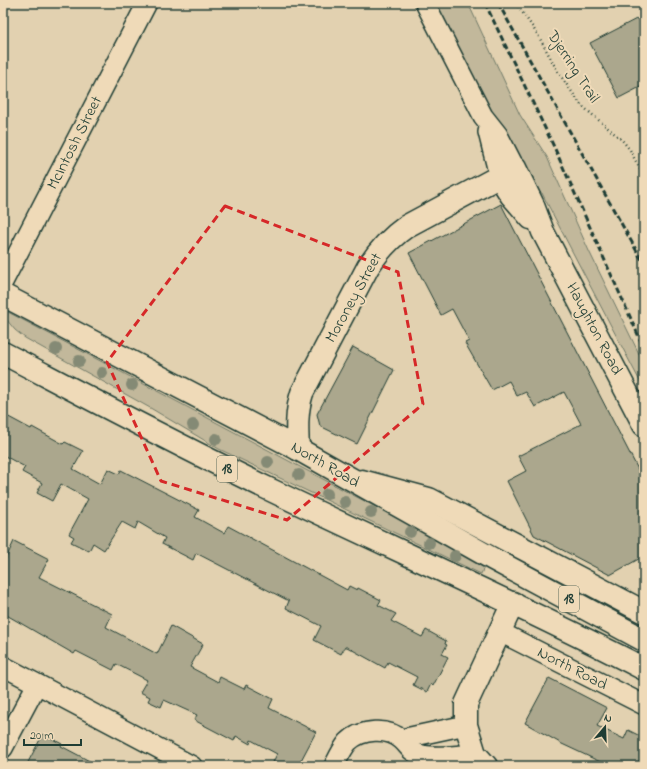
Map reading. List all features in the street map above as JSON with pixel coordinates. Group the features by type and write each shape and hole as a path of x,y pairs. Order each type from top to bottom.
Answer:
{"main road":[{"name":"Haughton Road","path":"507,172 511,195 543,232 644,425"},
{"name":"Moroney Street","path":"298,449 296,423 302,393 368,267 378,252 391,237 407,226 507,172"},
{"name":"North Road","path":"3,295 298,449 493,559 644,640"},
{"name":"North Road","path":"3,353 200,456 560,625 644,669"},
{"path":"346,477 429,499 644,612"},
{"path":"481,760 466,725 466,704 514,603"}],"street":[{"name":"McIntosh Street","path":"3,282 147,3"},
{"name":"Haughton Road","path":"425,3 484,116 507,172"},
{"name":"North Road","path":"500,632 644,705"},
{"path":"3,666 192,766"},
{"path":"3,748 37,684"},
{"path":"401,739 466,725"},
{"path":"334,766 349,741 361,734 378,731 401,739 411,751 423,755 481,760"}],"path":[{"name":"Djerring Trail","path":"516,3 538,35 558,72 581,105 622,140 630,150 644,177"}],"highlighted area":[{"path":"225,206 398,272 423,404 287,520 161,481 107,362"}],"shaded area":[{"path":"436,3 468,3 520,115 547,157 589,251 644,364 644,389 542,193 533,191 529,186"},
{"path":"8,312 485,565 481,574 219,449 152,409 25,338 15,330 6,319"}],"building":[{"path":"644,15 644,85 619,98 590,43"},
{"path":"501,204 644,481 644,556 610,575 534,535 507,481 526,471 518,456 581,424 564,392 535,407 526,392 517,396 509,381 492,390 465,343 469,341 452,309 441,315 409,253"},
{"path":"353,347 394,370 357,444 320,426 317,414"},
{"path":"3,414 31,429 32,427 63,444 65,442 83,451 73,469 100,484 108,469 119,474 121,470 199,510 195,517 224,533 228,526 347,590 349,586 357,590 358,588 381,600 378,605 396,614 391,621 422,637 426,630 446,641 445,644 447,645 442,654 448,657 433,686 431,684 427,692 413,685 417,677 388,662 385,668 347,647 345,647 341,654 314,640 321,626 286,608 289,601 196,553 193,560 162,544 165,538 138,522 135,529 122,522 104,550 93,543 89,551 71,542 74,537 69,534 88,499 61,484 52,501 37,493 42,483 22,472 25,467 3,455"},
{"path":"14,541 49,559 39,577 112,614 106,627 157,654 171,626 203,644 190,667 218,682 220,677 244,689 246,685 273,699 269,708 316,732 298,766 281,766 273,762 277,754 251,740 250,744 236,736 234,741 194,720 197,715 164,700 161,707 148,701 150,697 140,692 147,680 116,664 113,670 76,651 74,654 3,613 3,565"},
{"path":"549,678 607,708 597,726 624,739 628,730 644,738 644,766 609,766 562,744 525,723"},
{"path":"43,734 62,744 61,746 99,766 26,766"}],"railway":[{"path":"485,3 555,149 644,348"},
{"path":"498,3 644,264"}]}
